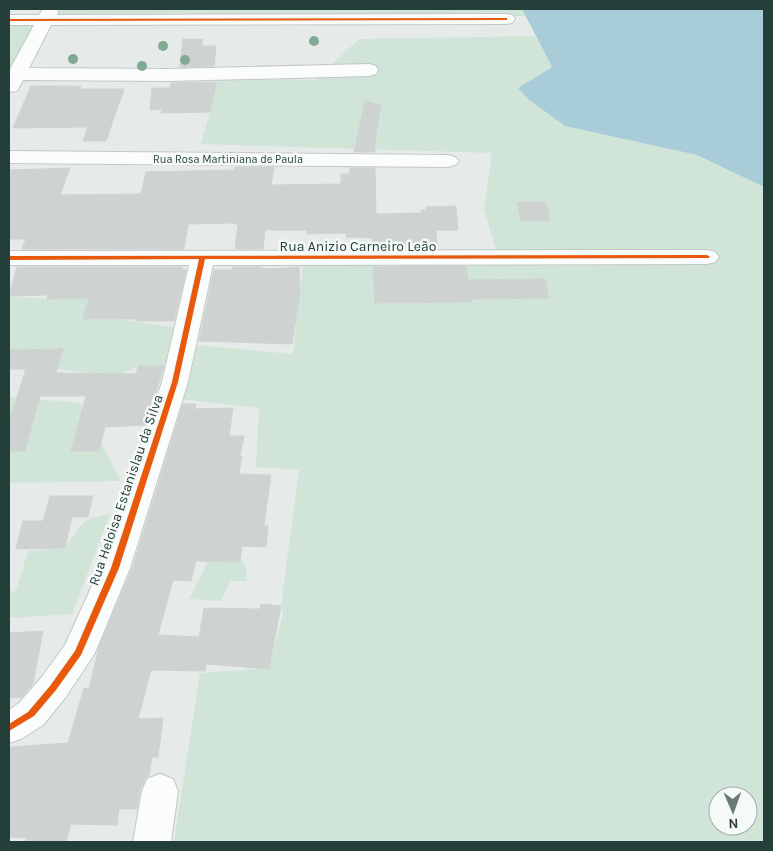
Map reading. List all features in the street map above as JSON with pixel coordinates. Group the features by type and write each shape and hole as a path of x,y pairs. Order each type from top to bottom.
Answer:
{"street":[{"path":"13,82 48,15"},
{"path":"9,20 48,15 506,19"},
{"path":"13,82 169,75 369,70"},
{"name":"Rua Rosa Martiniana de Paula","path":"9,158 448,161"},
{"name":"Rua Anizio Carneiro Leão","path":"9,258 707,257"},
{"name":"Rua Heloisa Estanislau da Silva","path":"9,728 31,714 53,688 78,653 115,568 175,382 202,259"},
{"path":"152,842 160,792"}],"green space":[{"path":"58,9 522,9 525,16 54,19"},
{"path":"9,22 41,22 9,79"},
{"path":"535,36 552,67 518,88 528,99 565,126 697,155 764,187 764,842 174,842 200,673 269,668 283,614 281,606 299,470 256,467 259,408 178,399 195,345 293,354 303,261 499,261 484,209 492,153 201,144 219,79 315,80 359,39"},
{"path":"9,296 47,299 89,298 83,319 116,319 178,328 164,366 138,366 122,374 98,374 58,369 63,349 9,350"},
{"path":"9,397 81,403 121,481 9,483"},
{"path":"110,514 72,614 9,618 9,592 16,591 28,551 65,548 87,520"},
{"path":"209,560 235,560 245,563 247,581 230,581 221,601 189,599"}],"water":[{"path":"522,9 764,9 764,187 697,155 565,126 528,99 518,88 552,67"}],"building":[{"path":"183,39 203,39 202,46 216,46 214,66 180,67"},
{"path":"217,82 210,112 161,113 162,109 150,110 152,88 170,88 171,83"},
{"path":"31,86 81,86 79,89 124,89 106,141 83,141 88,127 13,128"},
{"path":"365,101 381,105 375,140 375,152 354,152"},
{"path":"235,167 274,167 271,185 341,184 341,174 349,174 350,168 375,168 376,214 421,213 421,210 426,210 426,207 456,206 458,230 436,230 437,249 373,249 372,238 346,237 347,233 307,234 307,230 265,230 263,249 235,249 238,225 233,223 188,224 184,249 22,249 26,239 9,239 9,170 70,168 60,195 141,194 146,172 234,170"},
{"path":"517,202 546,202 550,221 521,221"},
{"path":"466,266 468,280 545,279 549,298 471,299 471,302 375,303 373,267"},
{"path":"17,267 182,267 181,269 186,270 174,321 136,321 137,319 83,319 89,298 47,299 48,295 9,296"},
{"path":"232,267 261,267 270,269 299,267 300,294 292,344 199,341 214,270 232,270"},
{"path":"63,349 56,373 136,374 138,366 164,366 146,425 105,427 99,451 71,451 86,396 40,396 25,451 9,451 9,422 26,369 9,369 9,350"},
{"path":"183,404 196,404 195,409 233,408 229,436 244,436 239,474 271,475 264,526 268,526 266,547 242,546 240,562 196,561 191,581 173,580 158,635 199,637 204,608 260,609 261,604 281,606 269,669 206,664 205,671 151,670 138,719 163,718 158,757 152,757 149,776 145,778 140,790 137,809 119,809 117,825 71,824 66,842 25,842 27,838 9,837 9,759 11,747 68,743 84,688 89,689 99,647 132,569"},
{"path":"50,496 93,496 88,517 72,517 65,548 16,549 23,521 43,521"},
{"path":"43,631 33,684 22,697 9,698 9,633"}],"cycle path":[{"path":"9,20 506,19"},
{"path":"9,258 707,257"},
{"path":"9,728 31,714 53,688 78,653 115,568 175,382 202,259"}]}
